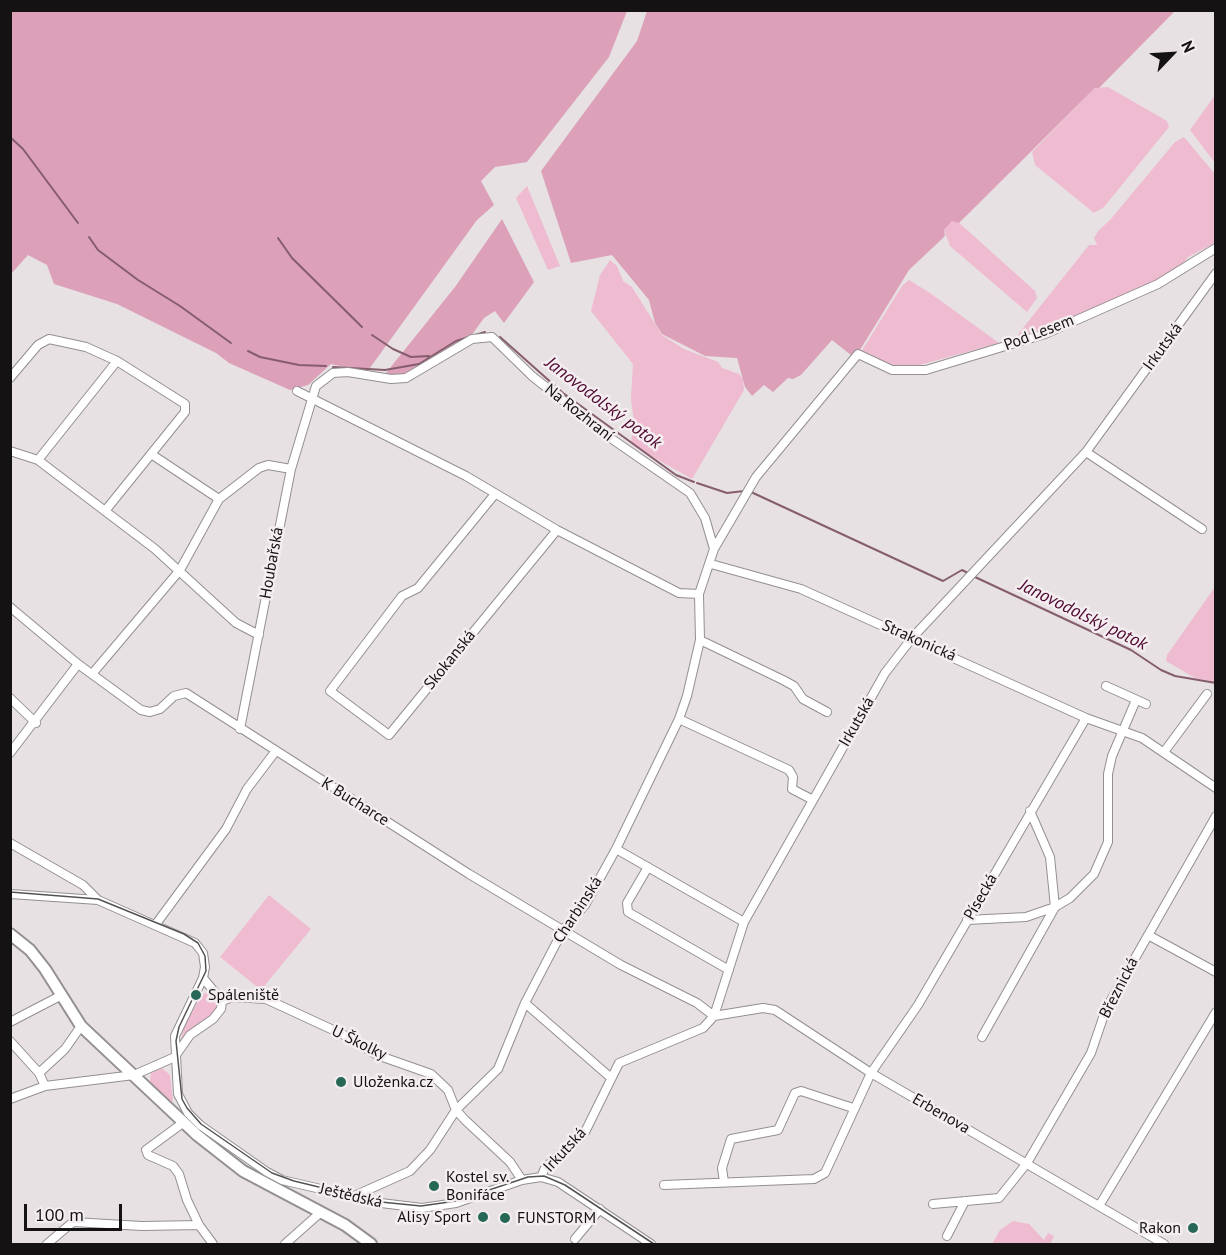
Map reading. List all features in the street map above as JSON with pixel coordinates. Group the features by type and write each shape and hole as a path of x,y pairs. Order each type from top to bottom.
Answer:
{"street":[{"name":"Pod Lesem","path":"714,549 756,477 837,382 853,357 858,354 863,355 892,370 926,370 948,364 1045,334 1158,284 1215,248"},
{"name":"Irkutská","path":"541,1177 545,1168 585,1132 610,1077 619,1063 703,1028 714,1016 744,922 885,673 912,638 1086,452 1215,273"},
{"name":"Na Rozhraní","path":"311,399 316,386 333,374 348,372 391,379 406,378 472,339 492,337 532,376 609,437 690,493 705,518 714,549 711,564"},
{"path":"10,378 38,345 49,339 86,347 117,361 185,404 185,412 105,511"},
{"path":"38,460 117,361"},
{"path":"297,391 465,476 557,530 679,593 699,594"},
{"name":"Houbařská","path":"240,729 291,469 311,399"},
{"path":"10,451 38,460 180,570 236,623 259,635"},
{"path":"1086,452 1202,529"},
{"path":"151,454 219,500"},
{"path":"92,674 180,570 219,500 260,468 268,465 291,469"},
{"name":"Skokanská","path":"495,494 418,588 402,596 330,692 389,735 557,530"},
{"name":"Strakonická","path":"711,564 801,589 1086,718 1142,738 1215,788"},
{"name":"Charbinská","path":"354,1196 410,1171 430,1150 456,1110 498,1070 525,1003 563,930 585,905 616,849 679,719 687,696 700,640 699,594 711,564"},
{"name":"K Bucharce","path":"10,607 78,664 141,710 150,712 160,709 174,696 186,693 275,752 563,930 621,965 697,1003 714,1016"},
{"path":"700,640 794,686 803,699 827,712"},
{"path":"10,753 36,723 78,664"},
{"path":"1106,686 1146,704"},
{"path":"1164,752 1207,694"},
{"path":"10,698 36,723"},
{"path":"967,920 1026,917 1055,907 1070,898 1094,874 1108,842 1108,774 1122,730 1136,700"},
{"name":"Písecká","path":"724,1182 814,1179 820,1176 831,1163 853,1108 871,1073 918,1005 1086,718"},
{"path":"679,719 789,770 793,777 792,789 813,800"},
{"path":"156,924 226,830 247,789 275,752"},
{"path":"982,1037 1055,907 1050,857 1030,811"},
{"name":"Březnická","path":"933,1204 999,1197 1027,1163 1091,1053 1106,1009 1215,816"},
{"path":"10,843 83,885 98,900"},
{"path":"616,849 744,922"},
{"path":"648,867 627,903 628,912 729,970"},
{"path":"10,894 98,900 195,943 203,953 203,978 222,1001 221,1009 213,1019 190,1035 175,1057 134,1075 45,1086 10,1099"},
{"name":"Ještědská","path":"10,934 30,950 81,1026 184,1122 243,1171 321,1212 371,1245"},
{"path":"1148,935 1215,972"},
{"name":"Ještědská","path":"203,978 175,1036 178,1094 188,1113 200,1125 267,1172 282,1180 381,1203 422,1208 456,1203 522,1180 541,1177"},
{"path":"10,1022 62,995"},
{"name":"U Školky","path":"222,1001 233,997 249,996 290,1008 377,1055 431,1074 448,1090 456,1110 510,1162 522,1180"},
{"path":"525,1003 610,1077"},
{"name":"Erbenova","path":"714,1016 763,1008 775,1010 871,1073 1164,1245"},
{"path":"1099,1206 1215,1012"},
{"path":"39,1073 65,1049 81,1026"},
{"path":"10,1041 39,1073 45,1086"},
{"path":"664,1185 724,1182 722,1168 731,1138 778,1130 795,1093 801,1091 853,1108"},
{"path":"184,1122 146,1150 148,1155 173,1166 179,1174 187,1200 199,1225 213,1245"},
{"path":"541,1177 558,1182 651,1245"},
{"path":"947,1236 965,1201"},
{"path":"575,1239 600,1209"},
{"path":"285,1245 321,1212"},
{"path":"47,1245 73,1222 142,1226 199,1225"}],"shaded area":[{"path":"11,11 627,11 609,57 527,162 495,167 481,181 494,205 477,220 367,372 331,364 308,385 290,390 229,363 216,353 117,304 54,284 47,265 28,255 11,274"},
{"path":"647,11 1175,11 959,223 952,221 944,230 945,236 909,270 860,350 851,355 832,340 801,375 793,379 788,378 773,392 764,385 752,396 745,387 737,358 705,356 662,334 655,323 649,300 612,255 571,263 541,171 637,41"},
{"path":"1108,87 1167,121 1169,127 1104,207 1094,213 1035,165 1032,152 1095,88"},
{"path":"1215,95 1215,163 1190,130"},
{"path":"1184,137 1215,174 1215,243 1188,257 1181,267 1145,289 1090,309 1047,332 1017,340 1019,333 1089,245 1097,245 1094,238 1098,231 1110,220 1175,142"},
{"path":"527,186 560,266 548,270 516,198"},
{"path":"502,219 534,282 504,323 495,311 484,318 471,336 409,373 394,376 386,373 455,287"},
{"path":"956,220 1035,291 1037,298 1027,312 950,246 944,230"},
{"path":"610,260 617,266 623,281 632,287 662,335 684,349 718,362 722,368 739,374 743,379 744,390 692,479 634,446 631,442 634,423 631,399 633,364 591,311 600,275"},
{"path":"909,280 999,343 916,366 889,365 861,352 902,286"},
{"path":"1215,587 1215,682 1195,678 1166,661 1167,655"},
{"path":"269,895 311,929 261,990 220,957"},
{"path":"209,991 217,1005 216,1012 181,1040 185,1024 202,995"},
{"path":"162,1068 170,1075 173,1100 171,1103 150,1082 151,1073"},
{"path":"1013,1221 1029,1224 1044,1240 1048,1233 1054,1236 1050,1244 992,1244 1000,1230"}],"waterway":[{"name":"Janovodolský potok","path":"10,137 23,149 78,223"},
{"name":"Janovodolský potok","path":"89,237 98,250 138,280 180,306 231,343"},
{"path":"278,238 292,258 362,327"},
{"name":"Janovodolský potok","path":"333,367 385,370 419,364 456,341 485,332"},
{"path":"372,335 393,349 411,357 429,356"},
{"name":"Janovodolský potok","path":"500,337 563,393 676,475 694,482"},
{"name":"Janovodolský potok","path":"248,351 260,357 299,365 326,366"},
{"name":"Janovodolský potok","path":"697,483 727,493 744,491"},
{"name":"Janovodolský potok","path":"751,492 943,581 962,570 968,573"},
{"name":"Janovodolský potok","path":"975,577 1131,650 1161,670 1175,676 1216,683"}],"tram line":[{"path":"10,892 98,899 184,934 198,943 205,956 206,971 179,1027 176,1041 182,1099 201,1124 272,1173 294,1181 381,1202 421,1206 456,1201 528,1177 544,1176 565,1185 654,1244"}],"place":[{"name":"Spáleniště","path":"196,995"},
{"name":"Uloženka.cz","path":"341,1082"},
{"name":"Kostel sv. Bonifáce","path":"434,1186"},
{"name":"Alisy Sport","path":"483,1217"},
{"name":"FUNSTORM","path":"505,1218"},
{"name":"Rakon","path":"1193,1228"}]}
